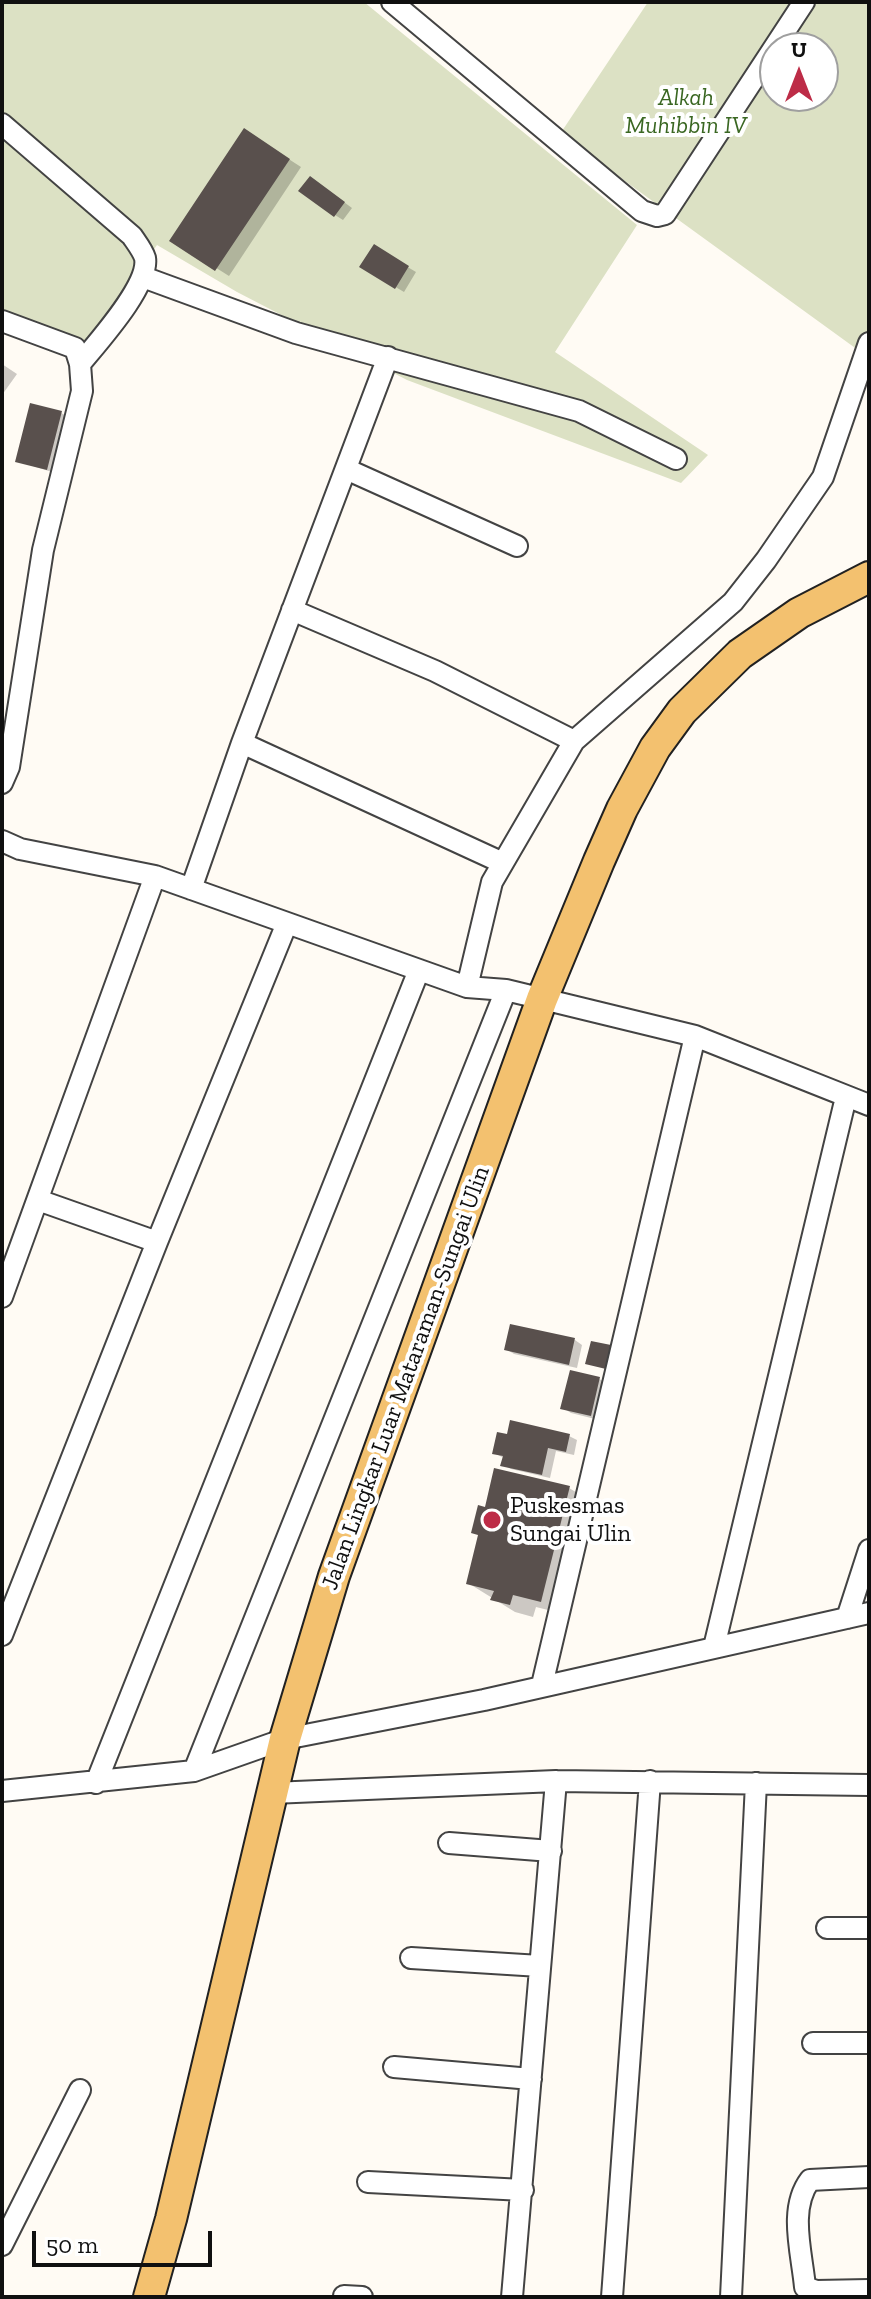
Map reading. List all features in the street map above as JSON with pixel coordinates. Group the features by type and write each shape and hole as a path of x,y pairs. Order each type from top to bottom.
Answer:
{"main road":[{"name":"Jalan Lingkar Luar Mataraman-Sungai Ulin","path":"149,2297 171,2219 285,1739 334,1576 542,999 622,809 655,748 682,711 740,654 799,613 869,577"}],"street":[{"path":"392,2 642,211 657,216 665,214 804,2"},
{"path":"2,124 132,236 145,258 143,277 127,304 80,364"},
{"path":"143,277 296,333 579,411 676,459"},
{"path":"2,321 75,348 82,391 43,550 9,767 2,783"},
{"path":"467,987 492,882 574,741 733,602 766,560 823,477 869,343"},
{"path":"191,889 242,743 388,357"},
{"path":"346,469 517,546"},
{"path":"292,610 435,671 574,741"},
{"path":"242,743 503,863"},
{"path":"2,841 20,849 155,876 467,987 506,990 695,1036 869,1105"},
{"path":"2,1297 155,876"},
{"path":"2,1635 287,923"},
{"path":"96,1783 419,970"},
{"path":"194,1771 506,990"},
{"path":"542,1685 695,1036"},
{"path":"714,1647 846,1097"},
{"path":"38,1200 157,1242"},
{"path":"847,1618 869,1550"},
{"path":"2,1791 194,1771 285,1739 484,1700 869,1613"},
{"path":"512,2297 556,1781"},
{"path":"272,1793 556,1781 869,1785"},
{"path":"612,2297 650,1781"},
{"path":"731,2297 756,1783"},
{"path":"449,1843 551,1851"},
{"path":"827,1928 869,1928"},
{"path":"411,1958 540,1966"},
{"path":"813,2043 869,2043"},
{"path":"394,2067 531,2079"},
{"path":"2,2245 80,2090"},
{"path":"869,2177 810,2180 802,2191 797,2208 805,2287 816,2291 869,2290"},
{"path":"368,2182 523,2190"},
{"path":"344,2296 362,2297"}],"green space":[{"path":"2,2 364,2 637,225 555,352 708,455 681,483 407,380 237,292 157,245 83,351 30,337 2,311"},
{"name":"Alkah Muhibbin IV","path":"648,2 869,2 869,358 560,134"}],"building":[{"path":"244,128 290,159 215,271 169,241"},
{"path":"310,176 345,202 334,217 298,191"},
{"path":"374,244 409,266 395,289 359,267"},
{"path":"30,403 62,411 47,470 15,462"},
{"path":"510,1324 575,1338 569,1365 504,1350"},
{"path":"591,1341 611,1345 606,1369 585,1364"},
{"path":"570,1370 600,1377 591,1416 560,1409"},
{"path":"510,1420 570,1434 566,1452 548,1448 542,1475 500,1466 503,1456 492,1454 497,1432 507,1434"},
{"path":"494,1468 570,1486 541,1602 513,1595 510,1605 490,1600 494,1591 466,1584 478,1535 471,1533 478,1505 485,1507"}],"place":[{"name":"Puskesmas Sungai Ulin","path":"492,1520"}]}
